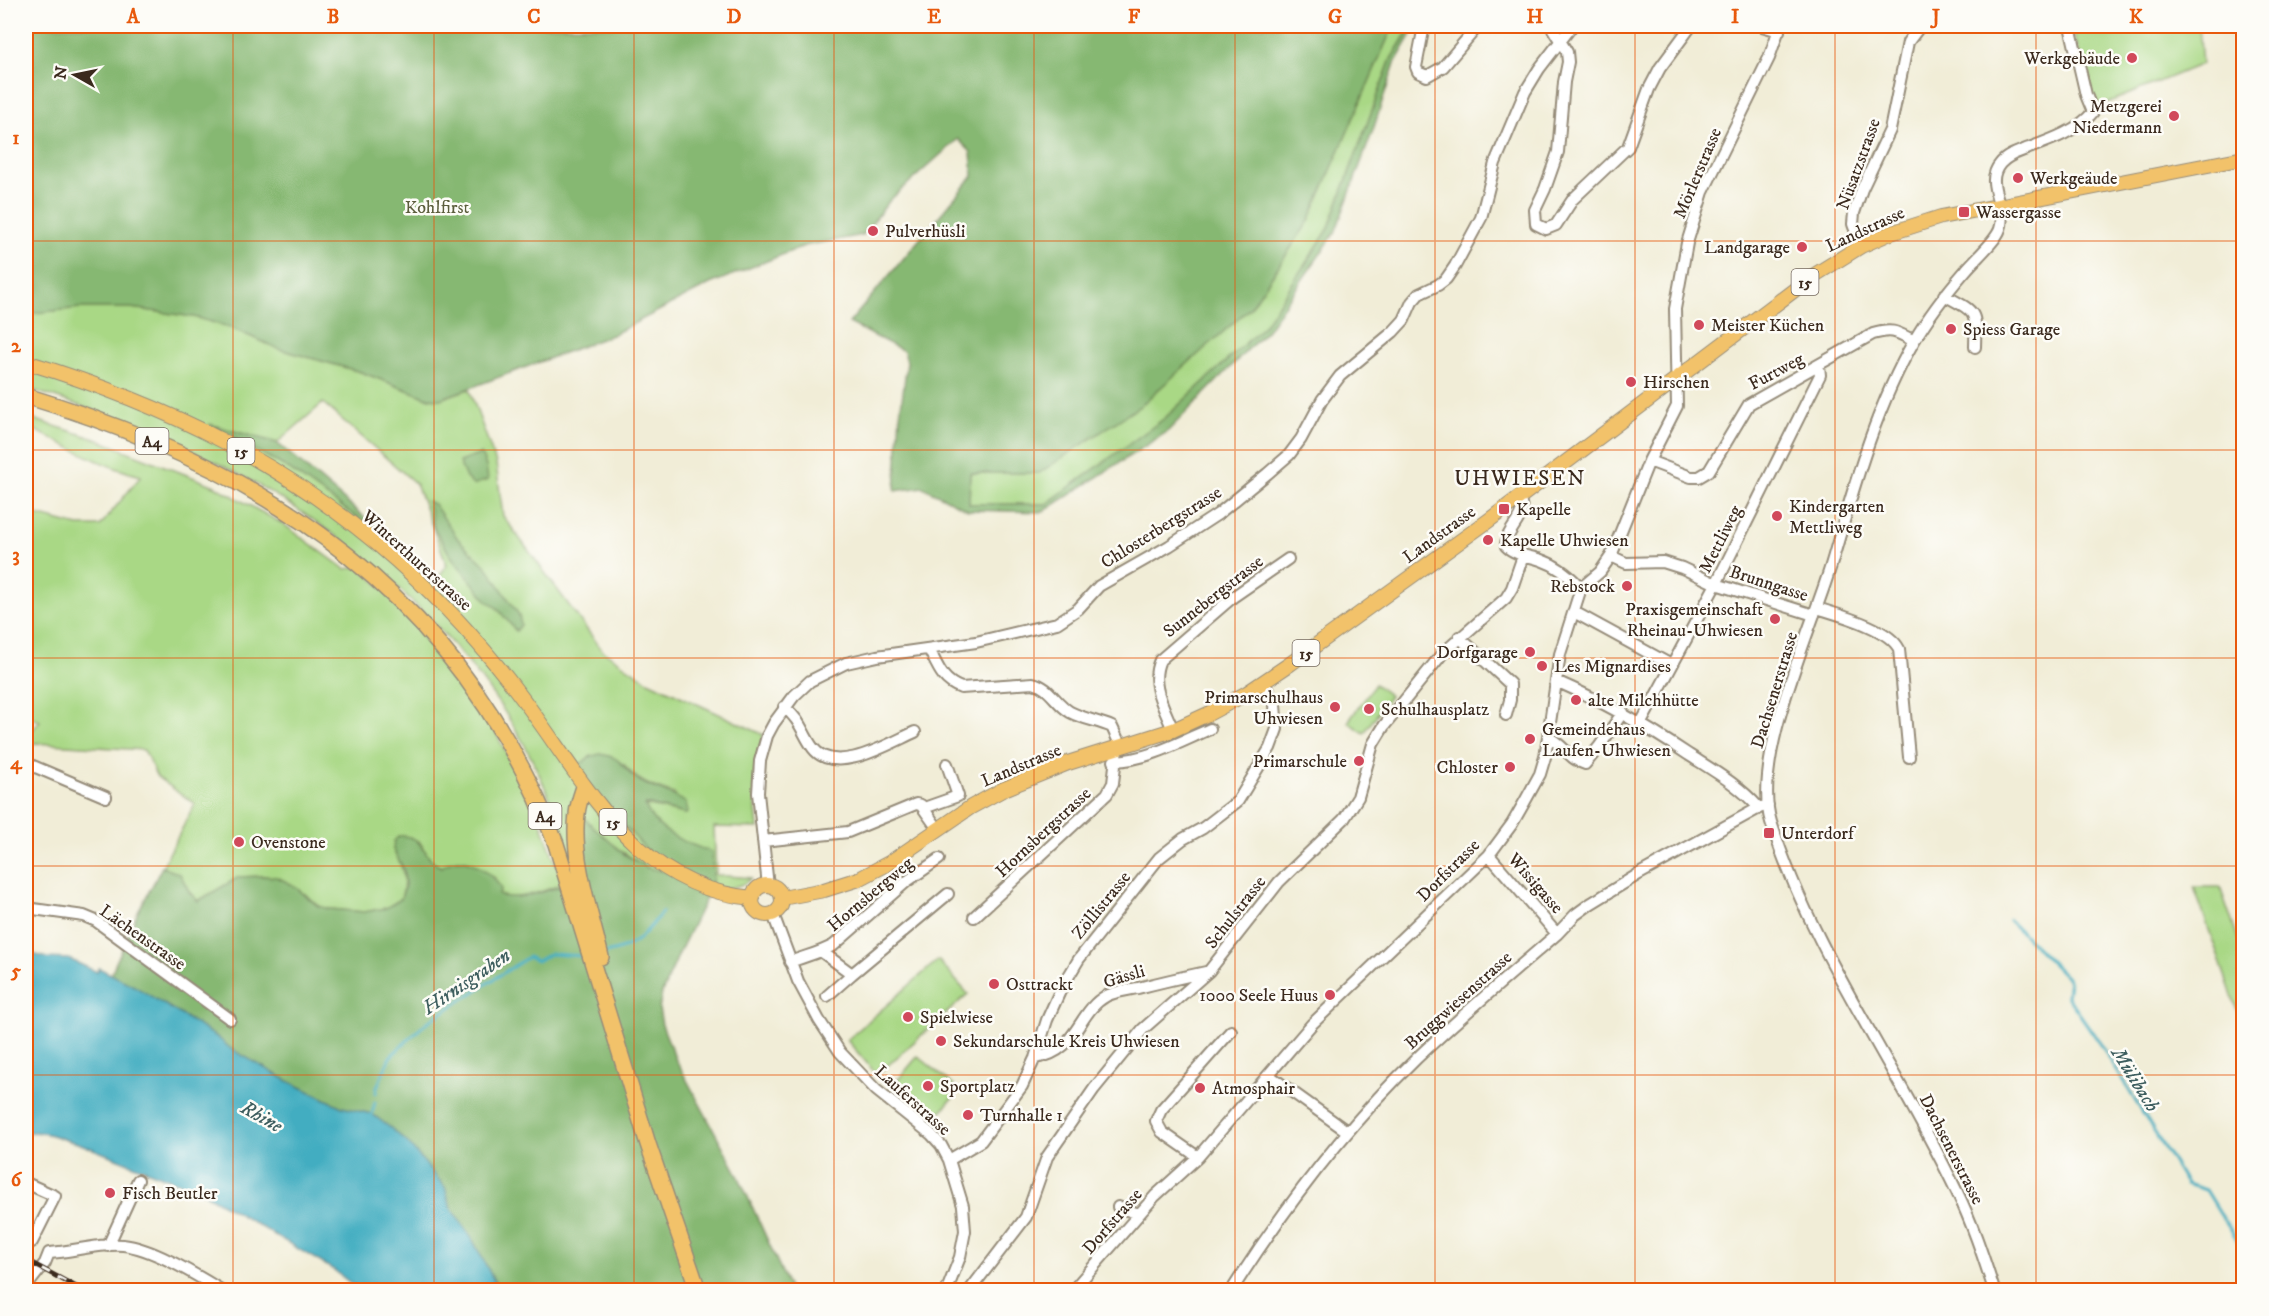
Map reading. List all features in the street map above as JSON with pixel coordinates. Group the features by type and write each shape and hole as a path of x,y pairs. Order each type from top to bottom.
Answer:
{"highway":[{"name":"A4","path":"26,396 100,421 202,463 287,511 321,534 361,566 428,630 478,692 516,753 588,921 601,957 605,984 672,1189 709,1290"},
{"path":"26,406 100,421"},
{"path":"582,794 576,815 576,834 588,921"},
{"name":"A4","path":"588,921 666,1200 698,1290"}],"main road":[{"name":"Landstrasse","path":"782,898 824,890 859,879 889,863 971,807 1010,786 1068,764 1115,755 1218,709 1264,683 1518,497 1813,276 1861,246 1926,220 2244,158"},
{"name":"Winterthurerstrasse","path":"26,362 123,394 209,433 279,473 357,528 427,589 477,642 524,700 582,794 646,854 676,875 705,888 753,898"},
{"path":"768,886 778,890 782,898 779,909 773,914 759,913 754,906 753,898 759,888 768,886"}],"street":[{"path":"1424,26 1416,67 1418,72 1427,76 1443,67 1478,26"},
{"path":"1551,26 1567,52 1568,62 1560,139 1554,165 1534,215 1536,224 1546,229 1556,225 1573,199 1628,147 1649,89 1660,68 1691,26"},
{"name":"Chlosterbergstrasse","path":"768,886 758,793 760,761 767,736 784,708 810,681 846,663 1012,635 1057,623 1078,609 1099,586 1169,546 1218,514 1289,455 1301,439 1322,400 1340,376 1394,332 1401,325 1412,302 1419,294 1446,279 1455,266 1481,218 1495,163 1520,102 1539,69 1572,26"},
{"path":"1762,26 1779,28"},
{"name":"Nüsatzstrasse","path":"1861,246 1853,224 1854,213 1862,189 1890,130 1908,42 1920,26"},
{"path":"1998,205 1994,180 2001,163 2012,155 2070,130 2093,112 2076,58 2070,26"},
{"name":"Mörlerstrasse","path":"1676,378 1675,309 1687,243 1703,192 1769,58 1779,28"},
{"name":"Dachsenerstrasse","path":"1994,1290 1977,1238 1956,1188 1818,938 1763,806 1771,755 1783,709 1885,400 1914,341 1944,295 2000,231 2001,213 1998,205"},
{"path":"1944,295 1972,310 1976,319 1975,347"},
{"name":"Furtweg","path":"1648,461 1691,477 1699,477 1709,471 1749,404 1874,334 1895,331 1914,341"},
{"name":"Mettliweg","path":"1641,723 1716,584 1820,375 1820,366"},
{"path":"1518,497 1522,505 1521,513 1518,522 1505,539 1506,546 1523,556 1543,561 1568,575 1581,588 1600,572 1611,556 1648,461 1677,406 1676,378"},
{"name":"Schulstrasse","path":"970,1290 1026,1217 1047,1157 1094,1089 1143,1029 1209,971 1279,882 1344,819 1358,797 1373,744 1384,726 1442,654 1506,598 1512,588 1523,556"},
{"name":"Brunngasse","path":"1611,556 1626,563 1663,562 1716,584 1816,612 1856,620 1890,636 1899,649 1909,757"},
{"name":"Sunnebergstrasse","path":"1173,730 1155,683 1155,673 1160,660 1233,597 1288,559"},
{"name":"Dorfstrasse","path":"1073,1290 1139,1214 1198,1156 1270,1076 1312,1024 1489,855 1512,824 1532,790 1545,757 1563,640 1581,588"},
{"path":"1574,612 1671,665"},
{"path":"1459,638 1510,684 1510,700 1506,715"},
{"path":"929,649 943,678 962,688 1033,683 1040,685 1047,689 1068,711 1112,727 1118,740 1115,755 1142,756 1210,729"},
{"path":"1556,681 1623,712 1744,790 1763,806"},
{"name":"Zöllistrasse","path":"950,1160 973,1148 984,1138 1022,1086 1035,1058 1047,1020 1061,989 1079,959 1160,858 1183,838 1203,828 1238,801 1270,748 1277,729 1275,705 1264,683"},
{"path":"784,708 800,722 809,742 817,752 836,760 855,758 915,732"},
{"path":"1549,738 1556,741 1578,762 1584,764 1599,747 1623,712"},
{"name":"Hornsbergstrasse","path":"974,916 1099,804 1113,783 1115,755"},
{"path":"26,763 106,797"},
{"path":"924,808 958,796 947,764"},
{"path":"763,841 848,832 910,806 921,805 938,829"},
{"name":"Bruggwiesenstrasse","path":"1232,1290 1296,1197 1348,1132 1416,1059 1590,904 1639,874 1763,806"},
{"name":"Wissigasse","path":"1489,855 1557,934"},
{"name":"Hornsbergweg","path":"790,962 822,952 848,934 906,882 939,859"},
{"path":"827,996 948,894"},
{"name":"Lächenstrasse","path":"26,908 84,916 96,921 230,1019"},
{"name":"Lauferstrasse","path":"773,914 790,962 814,1011 845,1058 876,1090 931,1134 950,1160 963,1206 965,1231 960,1257 947,1290"},
{"name":"Hornsbergweg","path":"822,952 852,974"},
{"name":"Gässli","path":"1035,1058 1048,1056 1059,1049 1072,1036 1093,1007 1107,996 1209,971"},
{"path":"1198,1156 1162,1131 1156,1121 1161,1110 1231,1031"},
{"path":"1270,1076 1348,1132"},
{"path":"108,1246 138,1180"},
{"path":"26,1183 55,1196 29,1241 42,1246 49,1253"},
{"path":"1118,1207 1139,1214"},
{"path":"49,1253 108,1246 132,1247 174,1263 221,1290"},
{"path":"26,1287 45,1263 49,1253"}],"green space":[{"name":"Kohlfirst","path":"26,26 1393,26 1309,221 1251,307 1140,406 1039,473 970,473 969,504 1046,504 1165,418 1264,326 1328,230 1391,59 1411,26 1417,26 1395,63 1335,233 1267,330 1167,432 1043,512 968,510 923,487 895,491 900,415 907,362 904,351 849,323 973,176 971,152 958,139 890,200 863,235 804,246 710,284 612,335 440,399 428,398 361,372 279,349 229,327 194,317 131,308 80,308 26,314"},
{"path":"1393,26 1411,26 1391,59 1328,230 1264,326 1165,418 1046,504 969,504 970,473 1039,473 1140,406 1251,307 1309,221"},
{"path":"2072,26 2199,26 2202,64 2093,109"},
{"path":"80,308 131,308 194,317 229,327 279,349 361,372 428,398 440,399 469,389 496,463 503,516 602,650 648,681 764,735 757,758 755,781 758,828 714,827 716,875 751,878 738,886 710,890 712,853 672,836 656,823 645,805 685,814 674,794 639,779 623,763 676,875 648,868 613,846 579,880 547,792 523,742 477,674 424,613 380,572 335,536 288,503 240,475 189,449 137,427 26,388 26,314","holes":["323,403 416,484 447,565 434,583 379,533 341,505 284,466 212,425 277,443"]},
{"path":"26,417 96,439 215,486 283,524 345,569 359,567 395,599 489,719 542,825 563,884 522,897 499,895 495,878 470,862 458,861 441,867 433,864 419,841 393,849 402,867 404,886 401,899 386,908 364,912 318,906 307,895 265,876 239,877 198,901 190,893 180,874 162,867 195,804 157,777 144,750 35,743 26,746 26,738 40,721 26,716 26,512 78,526 100,526 141,476 96,460 26,426"},
{"path":"209,424 277,443 376,527 379,533 284,466"},
{"path":"481,454 488,480 473,485 466,478 459,462"},
{"path":"428,501 434,504 458,539 487,567 519,615 521,625 516,631 497,608 487,601 450,555 434,528"},
{"name":"Schulhausplatz","path":"1375,684 1390,696 1364,733 1348,722"},
{"path":"600,754 619,761 638,780 686,803 688,813 685,814 645,805 656,823 664,830 682,841 712,852 713,878 710,890 662,993 659,1009 662,1025 675,1058 737,1173 790,1290 499,1290 471,1237 451,1208 445,1187 407,1142 392,1129 372,1114 342,1107 288,1081 231,1049 217,1037 169,1007 111,974 137,914 162,867 180,874 190,893 198,901 239,877 265,876 277,877 293,885 318,906 364,912 386,908 401,899 405,885 404,870 393,849 394,841 399,836 408,836 419,843 430,858 441,867 456,860 470,863 488,873 498,883 501,888 499,895 517,897 539,893 579,880 577,812 625,855 648,868 674,874 661,866 574,770 589,757"},
{"path":"2194,887 2220,887 2243,953 2243,1027"},
{"name":"Spielwiese","path":"938,960 968,994 877,1075 847,1040"},
{"name":"Sportplatz","path":"918,1056 959,1090 937,1116 896,1082"}],"water":[{"name":"Rhine","path":"26,952 47,958 69,959 97,972 99,968 136,987 217,1037 231,1049 288,1081 342,1107 372,1114 407,1142 445,1187 451,1208 471,1237 499,1290 359,1290 334,1270 202,1192 78,1143 46,1134 26,1133"}],"waterway":[{"name":"Hirnisgraben","path":"605,953 632,944 662,912"},
{"name":"Mülibach","path":"2009,920 2069,980 2067,996 2102,1046 2186,1184 2206,1190 2244,1252"},
{"name":"Hirnisgraben","path":"376,1093 390,1057 426,1023 528,957 537,961 550,954 584,956"},
{"name":"Hirnisgraben","path":"371,1118 375,1102"}],"railway":[{"path":"26,1260 82,1290"}],"place":[{"name":"Werkgebäude","path":"2132,58"},
{"name":"Metzgerei Niedermann","path":"2174,116"},
{"name":"Werkgeäude","path":"2018,178"},
{"name":"Wassergasse","path":"1964,212"},
{"name":"Pulverhüsli","path":"873,231"},
{"name":"Landgarage","path":"1802,247"},
{"name":"Meister Küchen","path":"1699,325"},
{"name":"Spiess Garage","path":"1951,329"},
{"name":"Hirschen","path":"1631,382"},
{"name":"Kapelle","path":"1504,509"},
{"name":"Kindergarten Mettliweg","path":"1777,516"},
{"name":"Kapelle Uhwiesen","path":"1488,540"},
{"name":"Rebstock","path":"1627,586"},
{"name":"Praxisgemeinschaft Rheinau-Uhwiesen","path":"1775,619"},
{"name":"Dorfgarage","path":"1530,652"},
{"name":"Les Mignardises","path":"1542,666"},
{"name":"alte Milchhütte","path":"1576,700"},
{"name":"Primarschulhaus Uhwiesen","path":"1335,707"},
{"name":"Schulhausplatz","path":"1369,709"},
{"name":"Gemeindehaus Laufen-Uhwiesen","path":"1530,739"},
{"name":"Primarschule","path":"1359,761"},
{"name":"Chloster","path":"1510,767"},
{"name":"Unterdorf","path":"1769,833"},
{"name":"Ovenstone","path":"239,842"},
{"name":"Osttrackt","path":"994,984"},
{"name":"1000 Seele Huus","path":"1330,995"},
{"name":"Spielwiese","path":"908,1017"},
{"name":"Sekundarschule Kreis Uhwiesen","path":"941,1041"},
{"name":"Sportplatz","path":"928,1086"},
{"name":"Atmosphair","path":"1200,1088"},
{"name":"Turnhalle 1","path":"968,1115"},
{"name":"Fisch Beutler","path":"110,1193"}],"district":[{"name":"UHWIESEN","path":"1520,478"}]}
